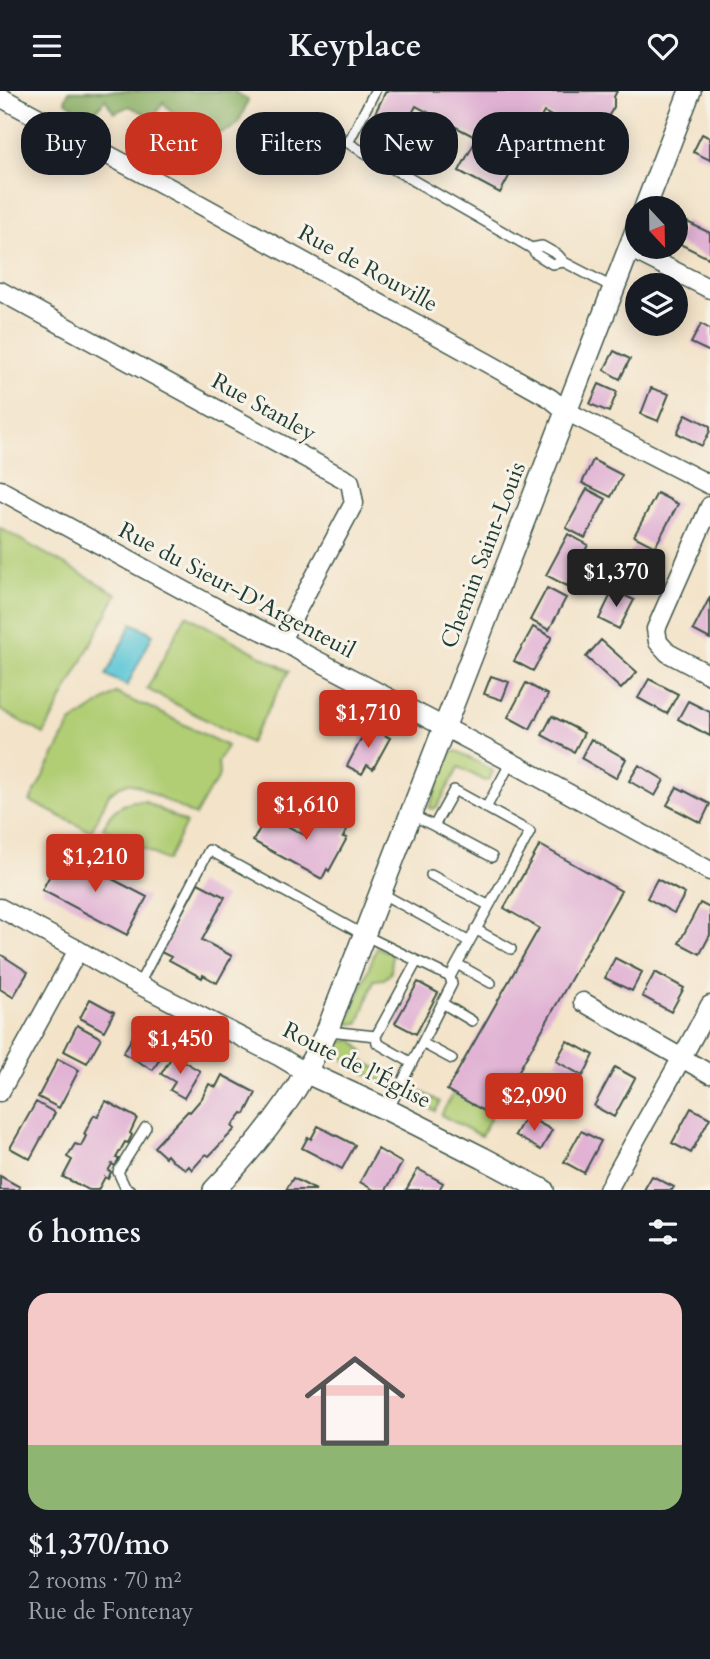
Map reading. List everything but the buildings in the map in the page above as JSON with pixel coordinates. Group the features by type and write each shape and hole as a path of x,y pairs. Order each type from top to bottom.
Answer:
{"street":[{"path":"650,196 690,91"},
{"name":"Rue de Rouville","path":"0,97 456,345 550,398 566,411 710,485"},
{"name":"Chemin Saint-Louis","path":"215,1190 275,1119 327,1031 625,259"},
{"path":"651,259 710,289"},
{"name":"Rue Stanley","path":"0,291 350,482 354,503 281,640"},
{"name":"Rue du Sieur-D'Argenteuil","path":"0,490 710,871"},
{"path":"710,506 656,629 658,642 668,653 710,675"},
{"name":"Route de l'Église","path":"0,908 139,984 280,1056 305,1072 388,1110 543,1190"},
{"path":"0,1092 78,950"},
{"path":"583,1002 710,1074"},
{"path":"608,1190 710,1005"}],"lane":[{"path":"375,91 348,143 531,247 536,254 552,264 564,262 614,288"},
{"path":"485,808 511,762"},
{"path":"434,826 454,790 530,832 450,977"},
{"path":"410,815 492,857"},
{"path":"139,984 209,850 364,935 450,977 452,983 388,1110"},
{"path":"431,875 488,905"},
{"path":"380,893 468,941"},
{"path":"475,929 511,949"},
{"path":"412,1063 377,1043 376,1036 417,961"},
{"path":"457,964 491,983"},
{"path":"442,1003 472,1021"},
{"path":"327,1031 376,1036"},
{"path":"422,1043 452,1059"},
{"path":"130,1190 125,1187 118,1173 146,1127"}],"green space":[{"path":"69,91 233,91 248,100 243,112 236,112 235,126 222,132 222,112 172,112 163,102 157,112 142,112 129,106 114,113 105,99 97,110 81,112 65,101"},
{"path":"0,528 117,594 44,734 0,710"},
{"path":"186,615 289,671 250,743 147,689"},
{"path":"116,693 227,746 218,762 217,781 195,816 139,786 128,783 109,794 91,832 30,801 71,723"},
{"path":"457,751 493,771 489,780 485,781 459,767 437,807 429,808 450,753"},
{"path":"132,801 144,801 186,823 167,861 103,828 114,811"},
{"path":"377,947 392,954 391,973 384,979 374,980 359,1023 347,1024"},
{"path":"354,1040 364,1053 361,1060 389,1075 385,1084 346,1062 341,1053 340,1042"},
{"path":"414,1088 440,1102 435,1111 407,1096"},
{"path":"453,1093 492,1115 481,1136 441,1115"}],"water":[{"path":"132,623 153,634 127,686 106,675"}]}
